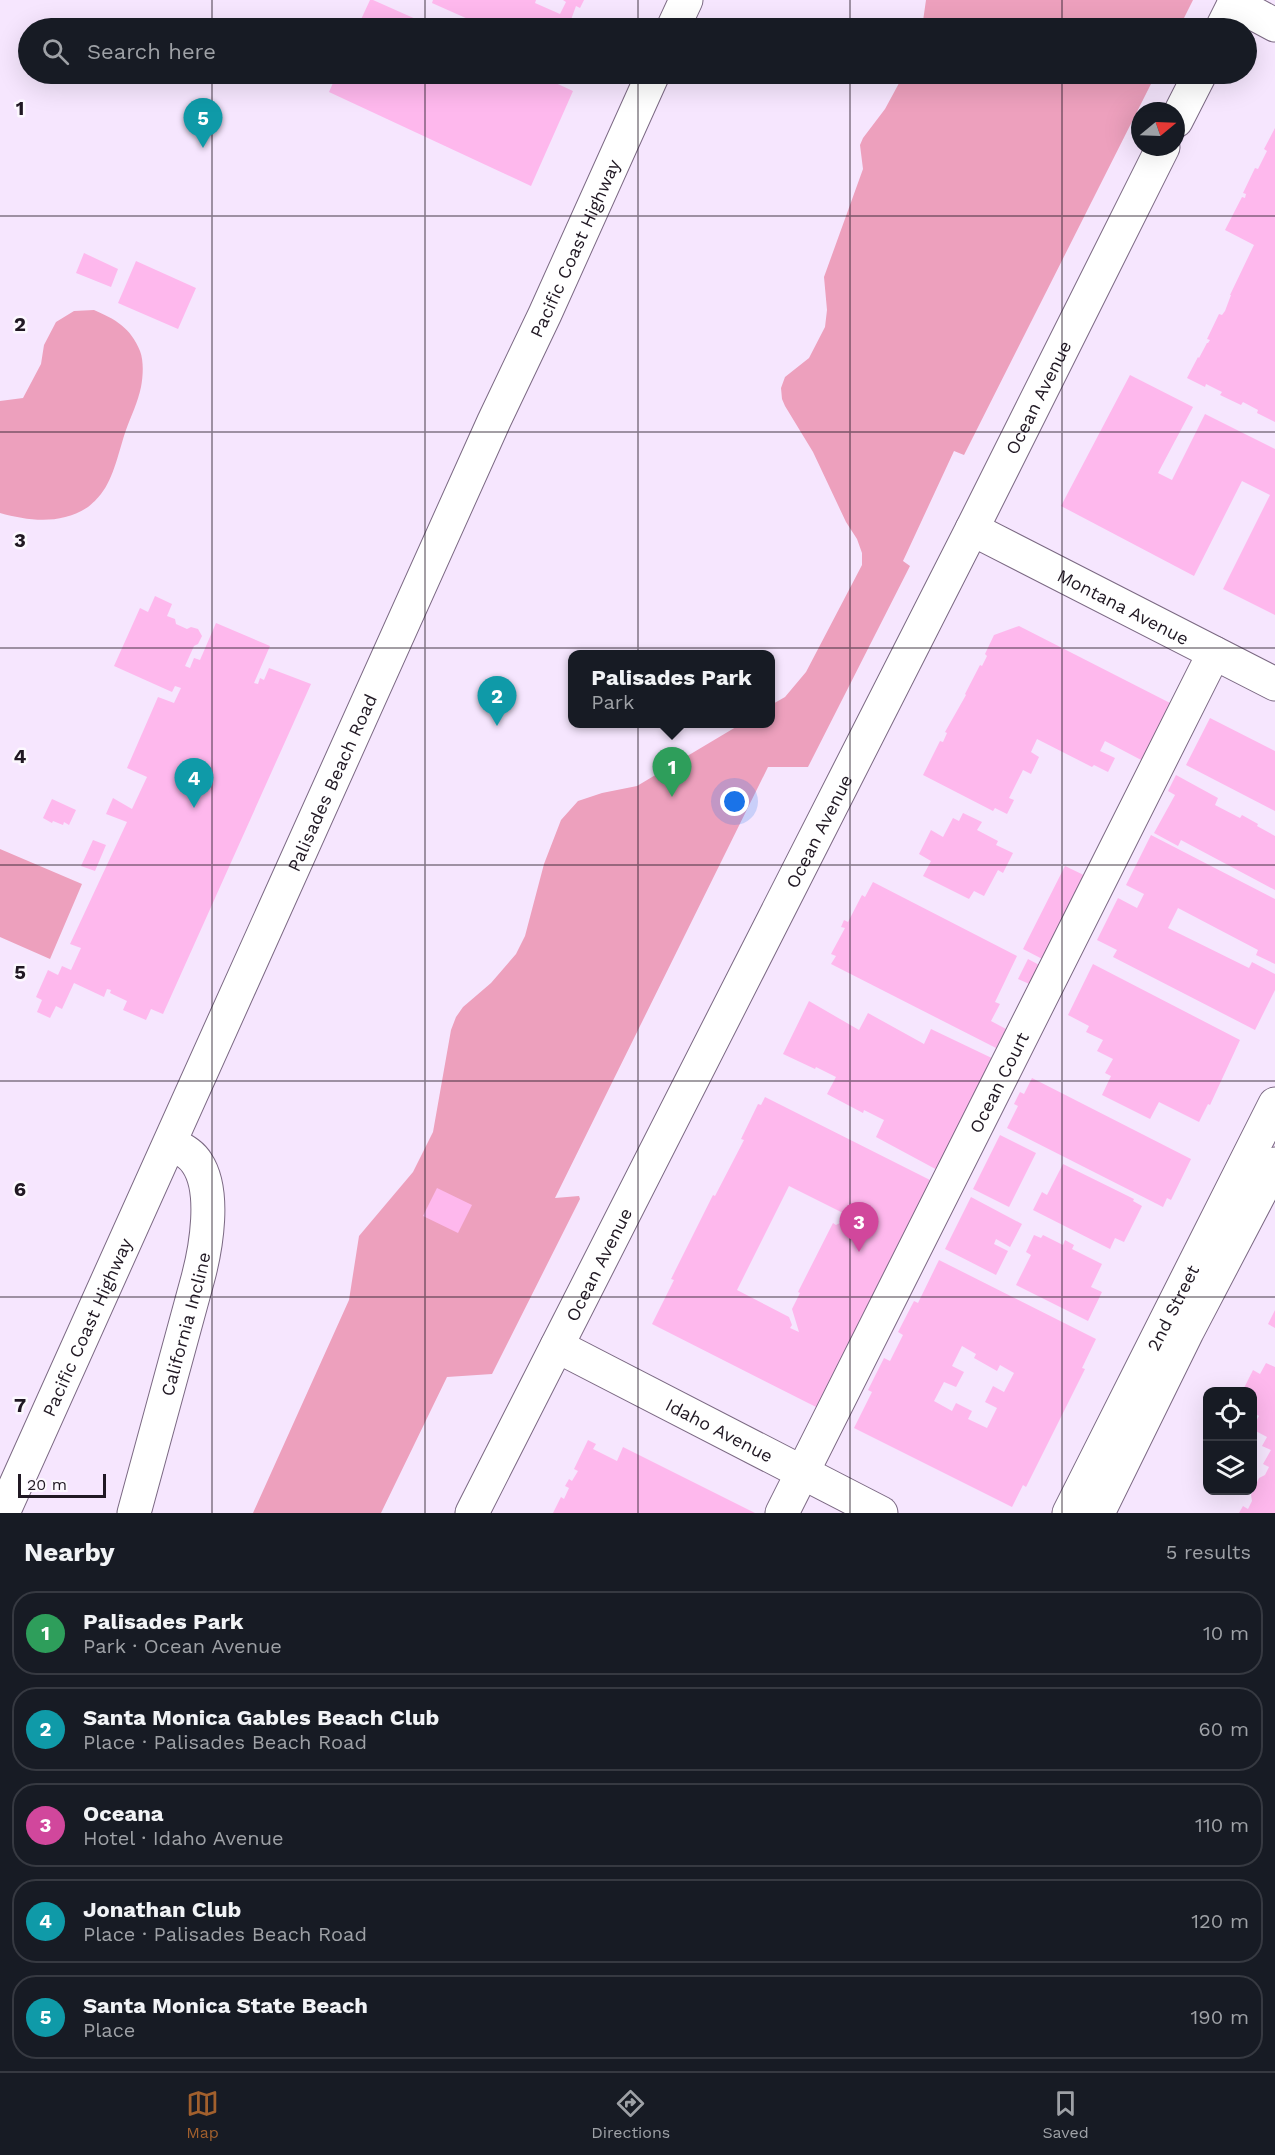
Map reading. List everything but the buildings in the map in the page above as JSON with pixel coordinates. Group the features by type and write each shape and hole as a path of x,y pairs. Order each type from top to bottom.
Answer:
{"main road":[{"path":"678,18 686,0"},
{"path":"1230,11 1252,18"},
{"path":"1257,19 1275,25"},
{"name":"Pacific Coast Highway","path":"494,421 648,84"},
{"path":"1185,103 1195,84"},
{"name":"Ocean Avenue","path":"472,1513 972,529 1158,156"},
{"name":"Palisades Beach Road","path":"171,1143 494,421"},
{"name":"Montana Avenue","path":"972,529 1214,653 1271,672"},
{"name":"Ocean Court","path":"782,1513 1214,653"},
{"name":"2nd Street","path":"1098,1513 1275,1104"},
{"name":"Pacific Coast Highway","path":"3,1513 171,1143"},
{"name":"California Incline","path":"134,1513 205,1251 207,1231 205,1190 199,1165 188,1152 171,1143"},
{"name":"2nd Street","path":"1069,1513 1177,1326 1275,1164"},
{"name":"Idaho Avenue","path":"557,1346 881,1513"}],"shaded area":[{"path":"926,0 1193,0 1184,18 923,18"},
{"path":"899,84 1151,84 1142,102 1131,102 1131,124 964,455 954,451 903,561 910,566 808,767 768,767 555,1198 579,1196 580,1199 492,1374 447,1377 381,1513 253,1513 349,1300 359,1236 413,1172 433,1132 451,1030 456,1017 463,1007 491,983 516,954 525,936 544,864 561,820 578,801 602,793 637,786 734,728 775,728 775,703 785,697 806,672 862,565 862,553 857,539 846,522 813,452 785,406 781,388 785,377 809,358 825,327 827,310 824,277 863,169 860,145 885,109"},
{"path":"94,310 127,330 140,351 143,364 140,393 106,487 90,506 67,517 45,520 0,513 0,401 23,398 41,364 44,345 56,322 74,311"},
{"path":"0,849 82,884 50,959 0,937"}],"place":[{"name":"Santa Monica State Beach","path":"203,148"},
{"name":"Santa Monica Gables Beach Club","path":"497,726"},
{"name":"Palisades Park","path":"672,797"},
{"name":"Jonathan Club","path":"194,808"},
{"name":"Oceana","path":"859,1252"}]}
